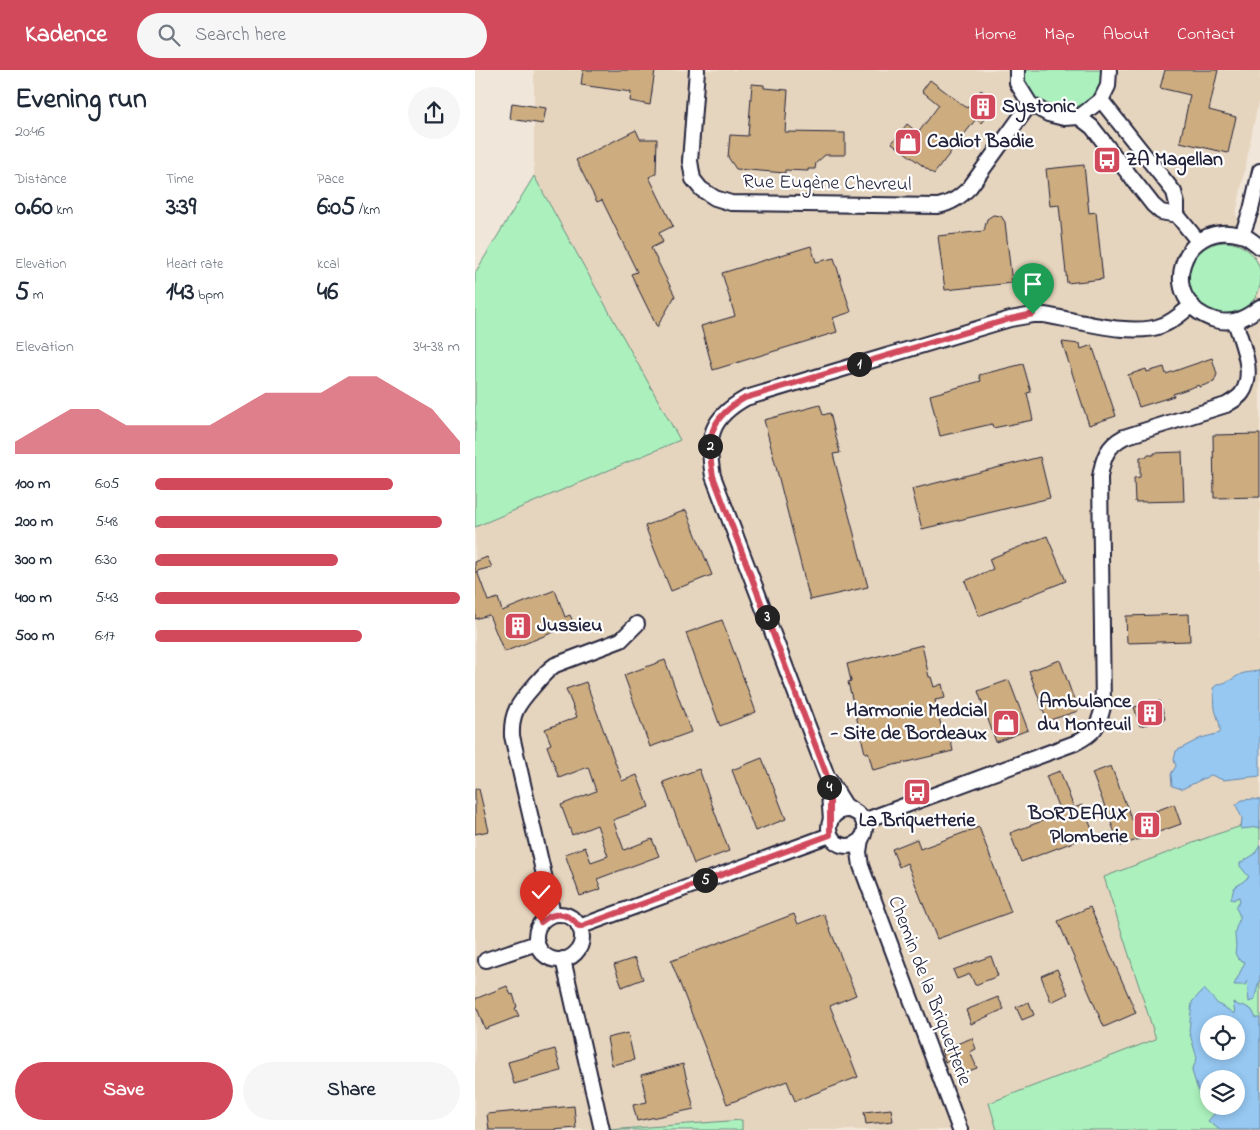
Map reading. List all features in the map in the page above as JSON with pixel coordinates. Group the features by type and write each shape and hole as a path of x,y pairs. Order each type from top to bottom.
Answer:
{"street":[{"name":"Rue Eugène Chevreul","path":"697,70 690,161 693,179 707,194 731,203 937,206 950,203 961,197 970,187 1029,104"},
{"path":"1017,70 1017,83 1029,104 1048,114 1064,118 1079,117 1101,100 1108,86 1109,70"},
{"path":"1101,100 1174,192 1177,216"},
{"path":"1079,117 1092,127 1153,205 1161,212 1177,216 1198,241"},
{"path":"1242,235 1251,210 1260,171"},
{"path":"1260,247 1242,235 1219,232 1198,241 1185,257 1180,278 1186,299 1202,316 1225,322 1235,321 1250,315 1260,306"},
{"path":"859,817 845,804 827,776 713,476 709,442 720,417 729,407 745,398 1010,319 1033,314 1119,328 1148,328 1167,323 1192,305"},
{"path":"831,820 844,810 859,817 1075,743 1090,735 1099,723 1103,707 1099,477 1103,459 1107,450 1124,437 1226,405 1241,395 1245,386 1247,366 1235,321"},
{"path":"553,914 512,736 511,724 515,710 519,702 547,670 555,665 621,640 637,624"},
{"path":"579,927 830,835 829,825 831,820 827,776"},
{"name":"Chemin de la Briquetterie","path":"859,817 864,834 861,839 859,852 861,866 960,1130"},
{"name":"Chemin de la Briquetterie","path":"830,835 861,866"},
{"path":"841,845 852,846 861,839"},
{"path":"553,914 569,916 575,920 579,927 581,934 579,947 569,957 563,959 549,958 537,943 537,928 541,922 553,914"},
{"path":"486,960 537,943"},
{"path":"563,959 602,1130"}],"shaded area":[{"path":"534,70 1260,70 1260,93 1236,214 1260,268 1260,820 1214,835 1104,877 1157,1039 989,1103 997,1130 742,1130 742,1121 608,1130 475,1130 475,527 680,440 534,176"}],"green space":[{"path":"1024,70 1102,70 1099,87 1090,100 1077,107 1063,109 1048,106 1035,99 1027,87"},
{"path":"534,176 680,440 475,527 475,273"},
{"path":"1225,242 1245,248 1255,258 1261,278 1255,298 1245,308 1225,314 1205,308 1195,298 1189,278 1195,258 1205,248"},
{"path":"1260,820 1260,1130 997,1130 989,1103 1156,1039 1104,877 1214,835"},
{"path":"742,1120 742,1130 608,1130"}],"water":[{"path":"1260,670 1260,776 1223,780 1211,775 1182,789 1172,786 1171,774 1176,766 1174,760 1176,751 1201,738 1220,733 1213,688 1241,674"},
{"path":"1242,800 1260,800 1260,829 1259,827 1241,829 1242,818 1236,805"},
{"path":"1260,844 1260,979 1254,1000 1249,1002 1247,981 1245,985 1234,985 1245,962 1238,959 1235,953 1235,933 1239,915 1235,907 1240,901 1239,897 1231,899 1234,888 1249,877 1240,866 1240,863 1255,854"},
{"path":"1204,989 1218,1004 1235,1014 1233,1002 1252,1010 1256,1018 1260,1018 1260,1130 1220,1130 1208,1121 1213,1115 1245,1115 1245,1070 1200,1070 1200,1097 1192,1071 1197,1058 1189,1031 1192,1002"}],"building":[{"path":"583,70 655,70 650,105 630,101 631,92 581,85"},
{"path":"1165,70 1218,70 1209,110 1236,117 1228,153 1180,142 1190,95 1160,88"},
{"path":"930,80 967,108 981,90 997,103 981,123 976,119 934,174 892,143 907,124 918,133 939,105 922,91"},
{"path":"752,84 764,85 764,88 788,90 785,132 845,133 845,155 825,155 816,163 815,169 808,169 808,171 785,170 785,173 736,169 728,157 730,135 748,136"},
{"path":"512,103 546,108 543,124 510,119"},
{"path":"636,130 640,139 657,139 656,174 649,177 673,226 659,233 663,242 651,248 675,296 657,327 631,274 637,272 602,200 597,202 576,160"},
{"path":"1084,165 1089,213 1096,212 1103,279 1067,283 1059,205 1050,206 1046,169"},
{"path":"993,215 1001,216 1005,222 1012,283 945,290 938,236 984,231 987,219"},
{"path":"811,246 816,262 834,258 851,312 833,318 837,332 713,370 701,326 735,316 722,273"},
{"path":"1062,342 1080,344 1081,349 1092,345 1116,416 1089,425"},
{"path":"1212,358 1217,374 1214,382 1199,387 1199,385 1173,394 1174,396 1139,407 1128,375 1146,369 1147,372 1164,367 1166,374"},
{"path":"1023,364 1031,392 1027,393 1033,420 993,428 992,424 940,436 930,395 981,381 979,375"},
{"path":"820,405 823,415 830,413 840,453 833,454 868,587 810,600 764,420"},
{"path":"1260,434 1260,497 1214,498 1213,435"},
{"path":"1182,452 1184,501 1135,502 1134,478 1140,477 1140,457 1154,455 1154,453"},
{"path":"1040,457 1050,498 922,529 912,489"},
{"path":"686,510 712,575 671,591 645,526"},
{"path":"1047,536 1066,581 979,616 965,581 993,569 989,559"},
{"name":"Jussieu","path":"487,557 492,567 477,571 488,601 498,598 502,611 555,590 565,617 570,615 574,624 504,652 489,615 475,619 475,562"},
{"path":"1189,614 1190,641 1127,643 1126,616"},
{"path":"722,620 756,712 720,726 686,633"},
{"path":"922,645 929,677 931,677 934,687 942,684 945,698 935,700 943,734 949,732 953,751 873,770 868,752 865,753 848,682 851,681 847,664"},
{"path":"665,660 691,732 650,747 624,675"},
{"path":"1060,660 1078,711 1047,721 1029,671"},
{"path":"1009,680 1028,730 996,742 978,691"},
{"path":"586,682 622,781 637,775 649,807 613,820 624,850 652,839 659,856 597,879 601,889 580,896 565,854 585,847 591,862 608,856 597,825 572,835 561,805 596,791 588,767 559,778 547,746 551,744 545,729 577,717 566,689"},
{"name":"Ambulance du Monteuil","path":"1160,701 1165,719 1140,726 1134,707"},
{"path":"762,758 786,819 755,831 732,770"},
{"path":"1111,766 1132,820 1174,804 1181,824 1120,846 1092,773"},
{"path":"699,769 729,851 694,864 663,782"},
{"path":"1060,771 1074,808 1082,805 1094,834 1021,862 1010,833 1061,814 1046,776"},
{"path":"475,789 479,789 489,831 475,834"},
{"path":"979,827 1011,912 937,939 907,863 899,867 892,849 917,839 920,849"},
{"path":"1090,907 1136,1013 1104,1027 1058,921"},
{"path":"794,914 798,924 824,914 856,995 830,1006 858,1077 795,1101 787,1081 727,1104 671,961"},
{"path":"991,956 998,976 975,985 970,974 957,979 953,970"},
{"path":"635,958 643,979 622,987 614,965"},
{"path":"1057,969 1068,994 1051,1002 1041,976"},
{"path":"507,986 511,995 513,994 517,1007 515,1008 519,1016 485,1029 475,999"},
{"path":"998,997 1004,1009 971,1024 966,1010"},
{"path":"1029,1002 1034,1015 1022,1020 1016,1007"},
{"path":"628,1033 634,1060 612,1065 607,1038"},
{"path":"972,1038 976,1049 970,1052 977,1068 958,1075 952,1059 945,1062 941,1050"},
{"path":"555,1049 561,1071 514,1084 508,1062"},
{"path":"683,1064 694,1109 637,1121 633,1105 647,1102 641,1075"},
{"path":"574,1106 576,1128 489,1130 487,1114"},
{"path":"891,1109 893,1121 866,1124 864,1112"}],"place":[{"name":"Systonic","path":"983,107"},
{"name":"Cadiot Badie","path":"908,142"},
{"name":"ZA Magellan","path":"1107,160"},
{"name":"Jussieu","path":"518,626"},
{"name":"Ambulance du Monteuil","path":"1150,713"},
{"name":"Harmonie Medcial - Site de Bordeaux","path":"1006,723"},
{"name":"La Briquetterie","path":"917,792"},
{"name":"BORDEAUX Plomberie","path":"1147,825"}],"route":[{"path":"541,922 553,914 561,914 575,920 579,927 830,835 829,825 831,820 827,776 713,476 709,442 720,417 729,407 745,398 1010,319 1033,314"}]}
